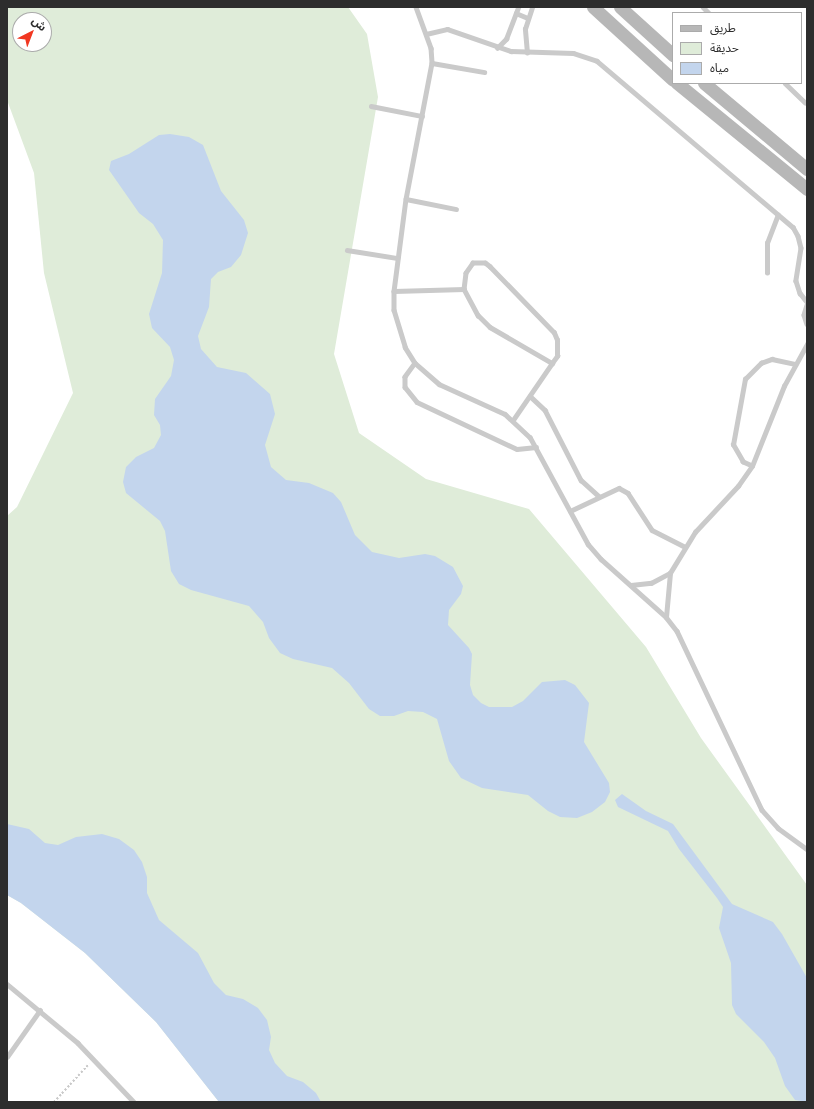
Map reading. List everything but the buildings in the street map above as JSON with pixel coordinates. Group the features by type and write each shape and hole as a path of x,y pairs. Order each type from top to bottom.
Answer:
{"street":[{"path":"594,7 672,79"},
{"path":"620,7 672,54"},
{"path":"678,84 807,189"},
{"path":"705,84 805,163"}],"lane":[{"path":"416,7 426,34 432,63 406,199 397,258 394,291 398,329 416,363 439,384 514,420 536,447 570,512 601,559 666,617 688,651 762,810 778,828 807,849"},
{"path":"497,48 506,39 518,7"},
{"path":"527,53 525,29 532,7"},
{"path":"516,13 528,18"},
{"path":"426,34 447,29 497,48 527,53 573,53 596,61 778,215 798,236 801,248 796,281 800,293 807,303 804,316 807,324"},
{"path":"432,63 484,72"},
{"path":"786,84 805,102"},
{"path":"371,106 422,116"},
{"path":"406,199 456,209"},
{"path":"767,273 767,243 778,215"},
{"path":"347,250 397,258"},
{"path":"514,420 552,363 558,348 554,333 485,263 473,263 468,267 464,289 478,316 490,327 552,363"},
{"path":"394,291 464,289"},
{"path":"666,617 670,572 685,547 708,517 738,486 752,466 795,364 807,344"},
{"path":"752,466 743,462 733,445 745,379 761,363 772,359 795,364"},
{"path":"416,363 405,378 405,387 417,402 517,449 536,447"},
{"path":"530,396 545,410 581,480 599,496"},
{"path":"570,512 614,488 624,489 652,530 685,547"},
{"path":"630,585 652,583 670,572"},
{"path":"7,984 40,1010 94,1059 134,1102"},
{"path":"7,1057 40,1010"}],"path":[{"path":"54,1102 94,1059"}],"green space":[{"path":"7,7 348,7 367,34 378,97 334,354 359,433 426,479 529,509 646,647 701,738 807,885 807,1102 219,1102 156,1022 85,953 21,903 7,895 7,516 17,507 73,393 44,273 34,173 7,100"}],"water":[{"path":"170,134 189,137 203,145 221,191 244,220 248,233 241,255 231,267 218,272 211,279 209,307 198,336 201,349 217,367 246,373 270,394 275,414 265,445 271,467 286,480 309,483 333,493 341,502 355,535 372,552 399,558 425,554 435,556 453,567 463,586 461,594 449,610 448,625 469,648 472,654 470,685 473,695 481,703 489,707 512,707 523,701 542,682 565,680 575,685 589,703 584,742 609,783 610,792 605,802 592,812 577,818 560,817 548,811 528,795 482,788 461,778 449,761 437,719 423,712 408,711 394,716 380,716 369,709 349,683 332,668 293,659 280,653 269,638 263,622 249,606 191,590 179,584 171,571 165,531 160,521 126,493 123,482 126,467 136,457 154,448 161,435 160,425 154,415 155,399 171,376 174,360 170,347 152,328 149,314 162,273 163,240 153,224 139,213 109,170 111,161 129,154 159,135"},
{"path":"622,794 646,811 673,824 732,904 773,922 782,934 807,978 807,1102 795,1100 785,1086 775,1058 764,1042 736,1014 732,1005 731,963 719,928 723,907 679,849 668,831 618,807 615,800"},
{"path":"7,824 29,829 45,843 58,845 76,837 102,834 119,839 134,850 142,862 147,877 147,893 159,920 198,953 214,983 226,995 243,999 258,1008 267,1020 271,1037 269,1050 275,1063 287,1076 303,1082 316,1093 321,1102 219,1102 156,1022 85,953 21,903 7,895"}]}
